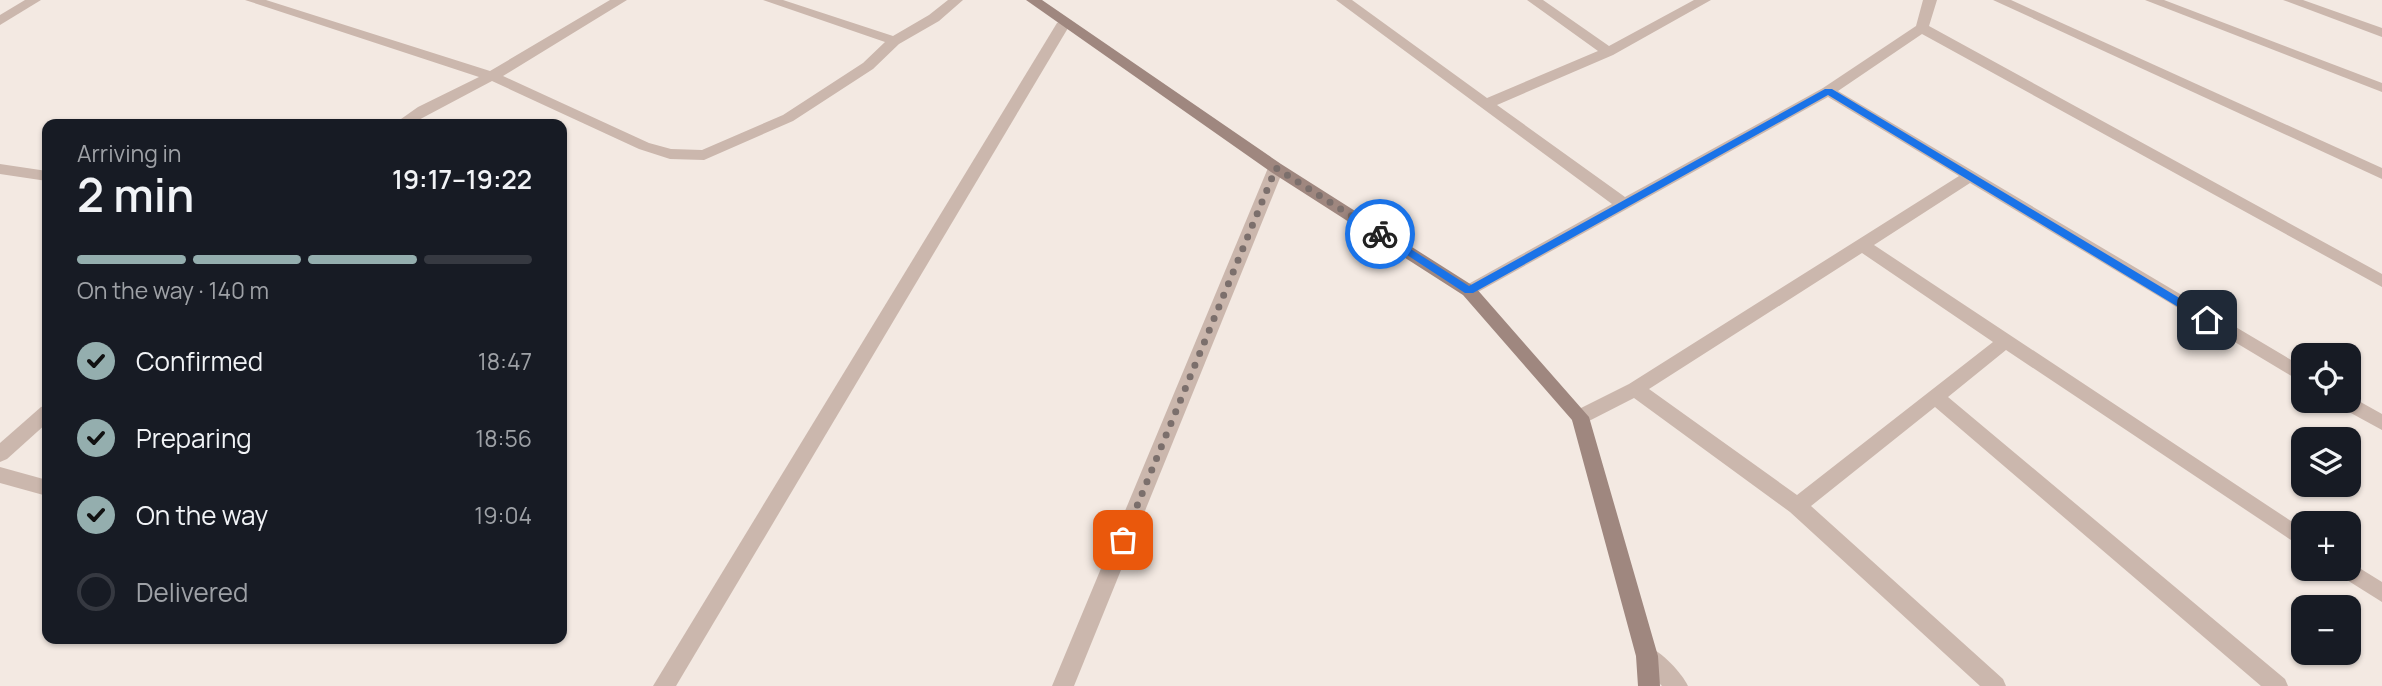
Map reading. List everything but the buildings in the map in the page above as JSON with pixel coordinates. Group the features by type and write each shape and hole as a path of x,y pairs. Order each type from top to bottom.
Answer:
{"street":[{"path":"0,21 34,0"},
{"path":"252,0 492,76 644,146 670,154 704,155 789,118 868,66 894,41 934,18 956,0"},
{"path":"409,119 492,76 620,0"},
{"path":"770,0 894,41"},
{"path":"1033,0 1276,168 1469,291 1580,417 1647,656 1649,686"},
{"path":"1343,0 1488,103 1623,204"},
{"path":"1534,0 1608,52"},
{"path":"1488,103 1608,52 1704,0"},
{"path":"1469,291 1828,91 1922,28 1930,0"},
{"path":"2000,0 2382,174"},
{"path":"2152,0 2382,88"},
{"path":"2290,0 2382,33"},
{"path":"664,686 1064,23"},
{"path":"1922,28 2382,281"},
{"path":"1828,91 2291,369"},
{"path":"1063,686 1276,168"},
{"path":"0,169 42,175"},
{"path":"1580,417 1635,390 1969,177"},
{"path":"1862,245 2291,532"},
{"path":"1797,506 2005,342"},
{"path":"1635,390 1797,506 1995,686"},
{"path":"1936,398 2277,686"},
{"path":"2361,411 2382,424"},
{"path":"0,454 42,416"},
{"path":"0,475 42,487"},
{"path":"2361,579 2382,593"},
{"path":"1647,656 1678,686"}],"way so far":[{"path":"1123,540 1276,168 1380,234"}],"route":[{"path":"1380,234 1469,291 1828,91 2207,320"}]}
